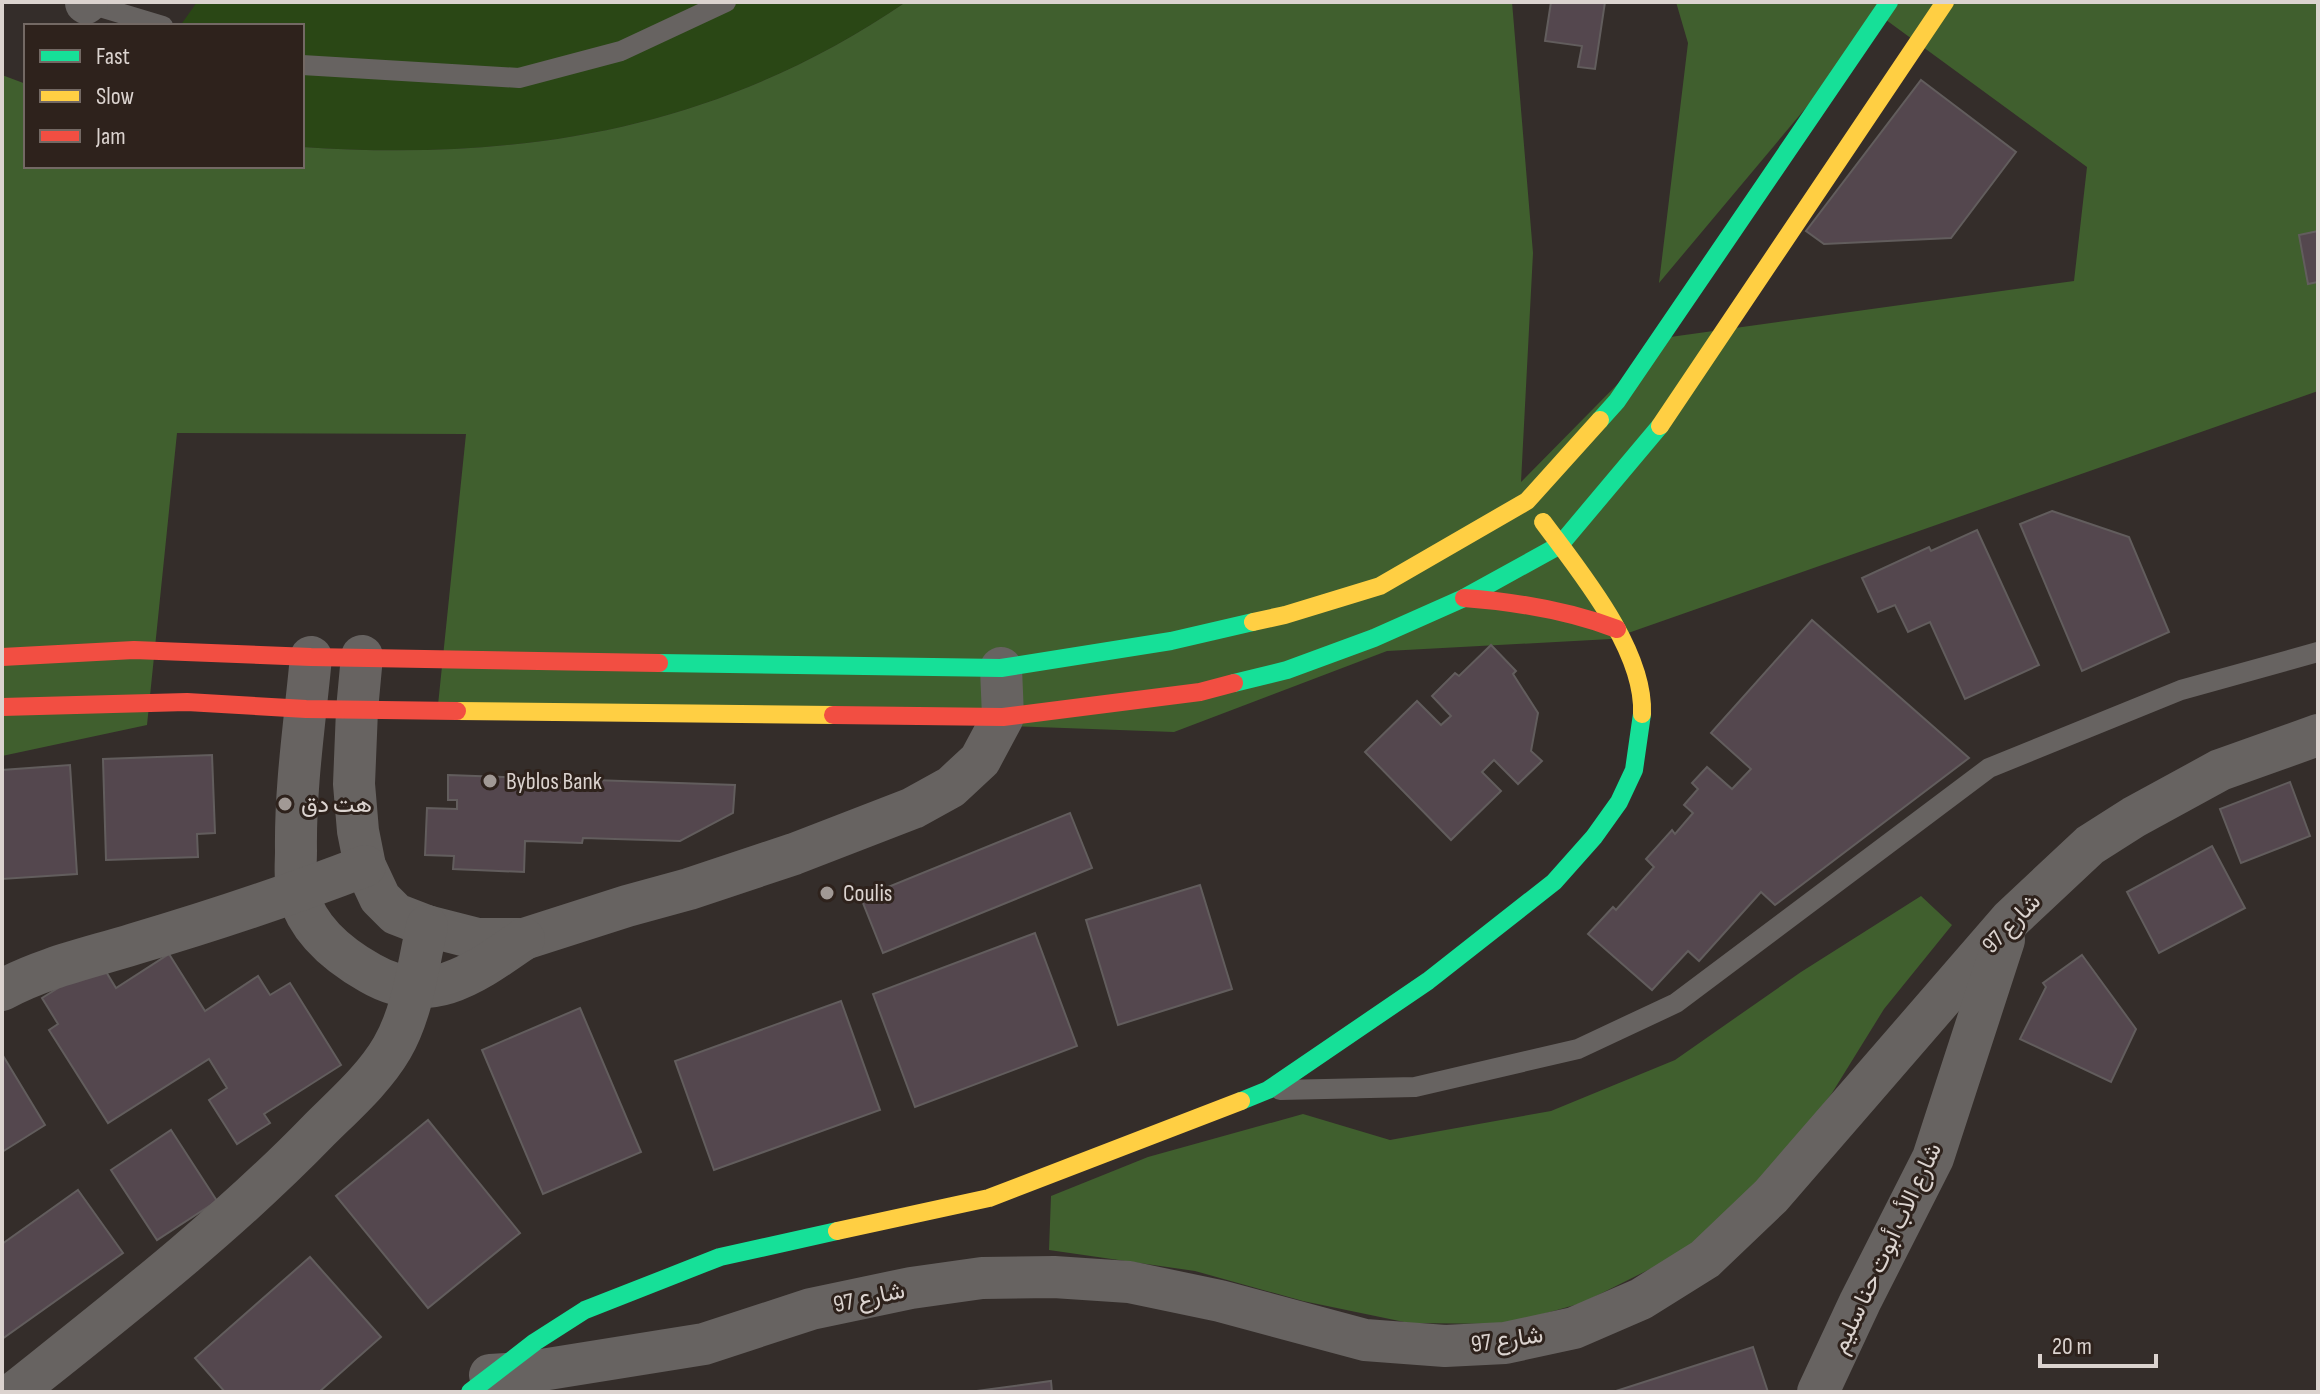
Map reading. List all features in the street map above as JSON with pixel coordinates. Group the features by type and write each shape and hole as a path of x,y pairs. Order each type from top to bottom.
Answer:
{"main road":[{"path":"2,657 134,650 311,657 1001,668 1183,638 1285,615 1380,586 1527,501 1617,401 1889,2"},
{"path":"2,707 187,702 357,710 1003,717 1200,692 1287,670 1374,638 1464,598 1560,545 1655,433 1945,2"},
{"path":"496,1383 551,1330 585,1310 720,1257 989,1198 1268,1090 1428,981 1554,882 1594,837 1619,802 1634,770 1642,728 1643,700 1617,629 1599,598 1527,501"},
{"path":"1464,598 1547,606 1617,629"},
{"path":"496,1383 585,1310"}],"street":[{"path":"362,656 354,784 365,866 380,898 412,920 478,939 524,939"},
{"path":"311,657 295,814 297,892 311,923 327,943 380,979 406,987 441,986 477,972 524,939 794,854 913,808 951,787 980,760 1003,717 1001,668"},
{"name":"شارع 97","path":"496,1383 704,1344 811,1309 911,1288 982,1278 1054,1277 1129,1282 1220,1301 1365,1340 1445,1346 1505,1343 1574,1328 1641,1299 1705,1259 1771,1196 2011,919 2090,845 2220,770 2318,735"},
{"path":"298,786 354,784"},
{"path":"2,990 65,963 134,945 297,892 365,866"},
{"name":"شارع الأب أبوت حنا سليم","path":"1818,1392 1933,1158 2011,919"},
{"path":"356,965 412,920"},
{"path":"15,1392 244,1203 356,1092 392,1048 413,995 412,920"}],"lane":[{"path":"85,2 156,24"},
{"path":"304,65 519,78 621,51 726,2"},
{"path":"1268,1090 1415,1087 1578,1049 1676,1003 1989,768 2181,690 2318,652"}],"green space":[{"path":"197,2 906,2 836,45 764,80 691,108 617,128 541,141 463,149 304,147 304,24 181,24"},
{"path":"906,2 1512,2 1533,253 1521,482 1663,338 2074,281 2087,167 1882,17 1659,283 1688,43 1676,2 2318,2 2318,391 1611,639 1387,651 1174,732 438,705 466,434 177,433 147,725 2,756 2,75 24,83 24,168 304,168 304,147 463,149 541,141 617,128 691,108 764,80 836,45"},
{"path":"1921,896 1952,925 1884,1009 1832,1093 1767,1179 1686,1251 1582,1303 1507,1324 1409,1323 1303,1301 1195,1271 1049,1250 1051,1196 1148,1157 1303,1114 1390,1140 1551,1111 1675,1060 1801,972"}],"building":[{"path":"1551,2 1605,2 1595,69 1578,67 1582,46 1545,41"},
{"path":"1921,80 2016,152 1951,238 1824,244 1806,231"},
{"path":"2318,231 2318,282 2308,284 2299,235"},
{"path":"2052,511 2129,537 2169,632 2082,671 2020,524"},
{"path":"1977,530 2039,665 1965,699 1930,622 1908,632 1895,605 1878,612 1862,578 1929,547 1931,551"},
{"path":"1812,620 1969,758 1775,905 1761,892 1699,961 1688,951 1652,990 1588,934 1613,907 1616,910 1654,867 1646,859 1672,830 1675,834 1693,813 1684,805 1698,789 1692,783 1707,767 1732,789 1751,769 1711,733"},
{"path":"1491,645 1516,671 1513,674 1538,713 1531,751 1542,761 1518,784 1494,760 1482,772 1501,791 1451,840 1365,752 1417,701 1441,725 1451,716 1432,696 1455,673 1459,676"},
{"path":"212,755 215,833 197,834 198,857 106,860 103,759"},
{"path":"70,765 77,874 2,879 2,770"},
{"path":"448,775 735,785 733,813 680,841 583,838 582,843 525,841 524,872 453,869 454,856 425,855 427,808 457,809 457,800 448,800"},
{"path":"2290,782 2310,836 2241,863 2220,809"},
{"path":"1070,813 1092,868 883,953 861,898"},
{"path":"2212,846 2245,908 2159,953 2127,892"},
{"path":"1200,885 1232,989 1118,1025 1086,920"},
{"path":"1035,933 1077,1046 915,1107 873,994"},
{"path":"169,954 205,1011 258,976 270,995 290,983 341,1065 264,1114 270,1123 237,1144 209,1100 227,1088 209,1059 108,1123 49,1030 58,1024 42,998 100,962 116,988"},
{"path":"2082,955 2136,1029 2111,1082 2020,1039 2046,987 2043,983"},
{"path":"841,1001 880,1110 714,1170 675,1061"},
{"path":"580,1008 641,1152 543,1194 482,1050"},
{"path":"2,1054 45,1125 2,1152"},
{"path":"428,1120 520,1233 428,1308 336,1196"},
{"path":"171,1130 217,1201 157,1240 111,1170"},
{"path":"78,1190 123,1253 2,1339 2,1244"},
{"path":"310,1257 381,1337 319,1392 225,1392 195,1358"},
{"path":"1753,1347 1768,1392 1613,1392"},
{"path":"1051,1381 1052,1392 969,1392"}],"traffic: fast":[{"path":"1600,420 1617,401 1889,2"},
{"path":"1234,683 1287,670 1374,638 1464,598 1560,545 1660,426"},
{"path":"659,663 1001,668 1171,641 1253,622"},
{"path":"1241,1101 1268,1090 1428,981 1554,882 1594,837 1619,802 1634,770 1642,714"},
{"path":"470,1392 535,1342 585,1310 720,1257 837,1231"}],"traffic: slow":[{"path":"1660,426 1945,2"},
{"path":"1253,622 1380,586 1527,501 1600,420"},
{"path":"1543,522 1591,588 1622,638 1640,689 1642,714"},
{"path":"457,711 833,715"},
{"path":"837,1231 989,1198 1241,1101"}],"traffic: jam":[{"path":"1464,598 1542,608 1617,629"},
{"path":"2,657 134,650 311,657 659,663"},
{"path":"833,715 1003,717 1200,692 1234,683"},
{"path":"2,707 187,702 306,709 457,711"}],"place":[{"name":"Byblos Bank","path":"490,781"},
{"name":"هت دق","path":"285,804"},
{"name":"Coulis","path":"827,893"}]}
